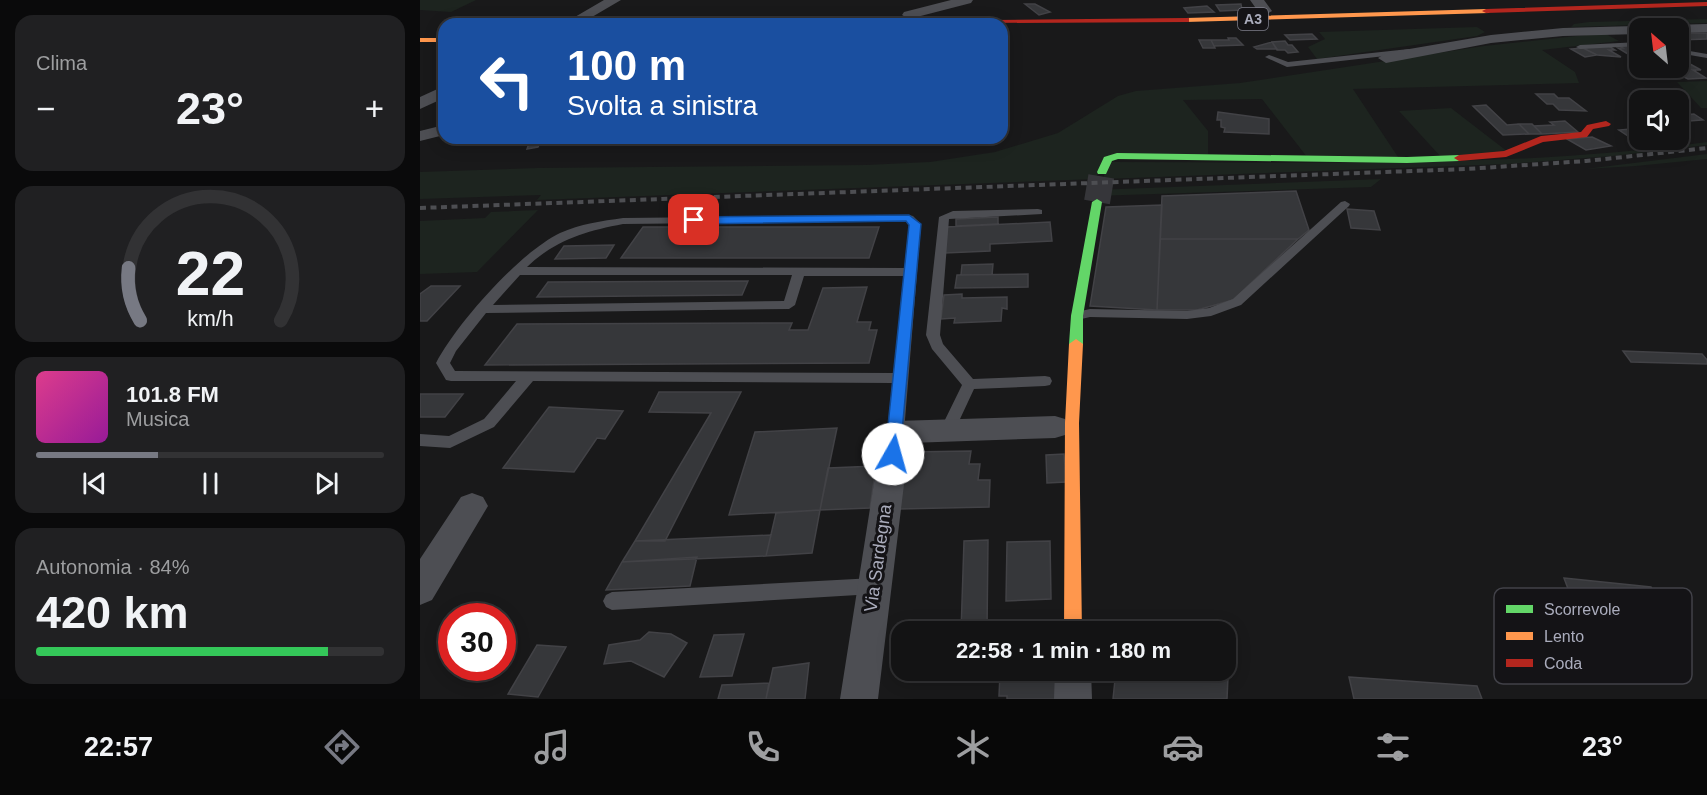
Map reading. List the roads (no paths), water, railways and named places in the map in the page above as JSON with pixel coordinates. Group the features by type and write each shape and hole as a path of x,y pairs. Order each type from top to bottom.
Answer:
{"main road":[{"name":"A3","path":"1008,22 1186,21 1707,4"},
{"name":"A3","path":"1008,31 1222,29 1707,13"},
{"path":"420,30 438,30"},
{"path":"420,40 438,40"},
{"path":"1102,172 1108,159 1117,156 1407,160 1478,157 1506,154 1541,139 1584,135 1590,127 1606,124"},
{"path":"1073,621 1072,423 1077,316 1097,202"}],"street":[{"path":"580,18 614,0"},
{"path":"909,15 966,0"},
{"path":"1386,57 1491,39 1563,32 1707,28"},
{"path":"420,104 438,94"},
{"path":"420,136 438,132"},
{"path":"896,432 1055,427"},
{"name":"Via Sardegna","path":"859,699 896,432"},
{"path":"420,589 472,506"},
{"path":"1073,681 1073,699"}],"lane":[{"path":"1580,47 1629,45"},
{"path":"1269,57 1287,65 1387,52 1429,50"},
{"path":"1689,53 1707,56"},
{"path":"1077,316 1090,313 1187,315 1211,312 1237,302 1345,204"},
{"path":"969,384 937,346 933,335 944,218 953,214 1038,212"},
{"path":"896,432 911,272 915,224 909,218 623,221 591,227 557,239 529,257 450,349 443,363 452,376 901,378"},
{"path":"517,271 911,272"},
{"path":"484,309 789,305 799,272"},
{"path":"420,440 450,442 489,423 529,376"},
{"path":"969,384 1045,381"},
{"path":"948,430 969,384"},
{"path":"612,601 874,586"}],"tunnel":[{"path":"1097,202 1102,172"}],"railway":[{"path":"420,208 1466,169 1586,161 1707,148"}]}
